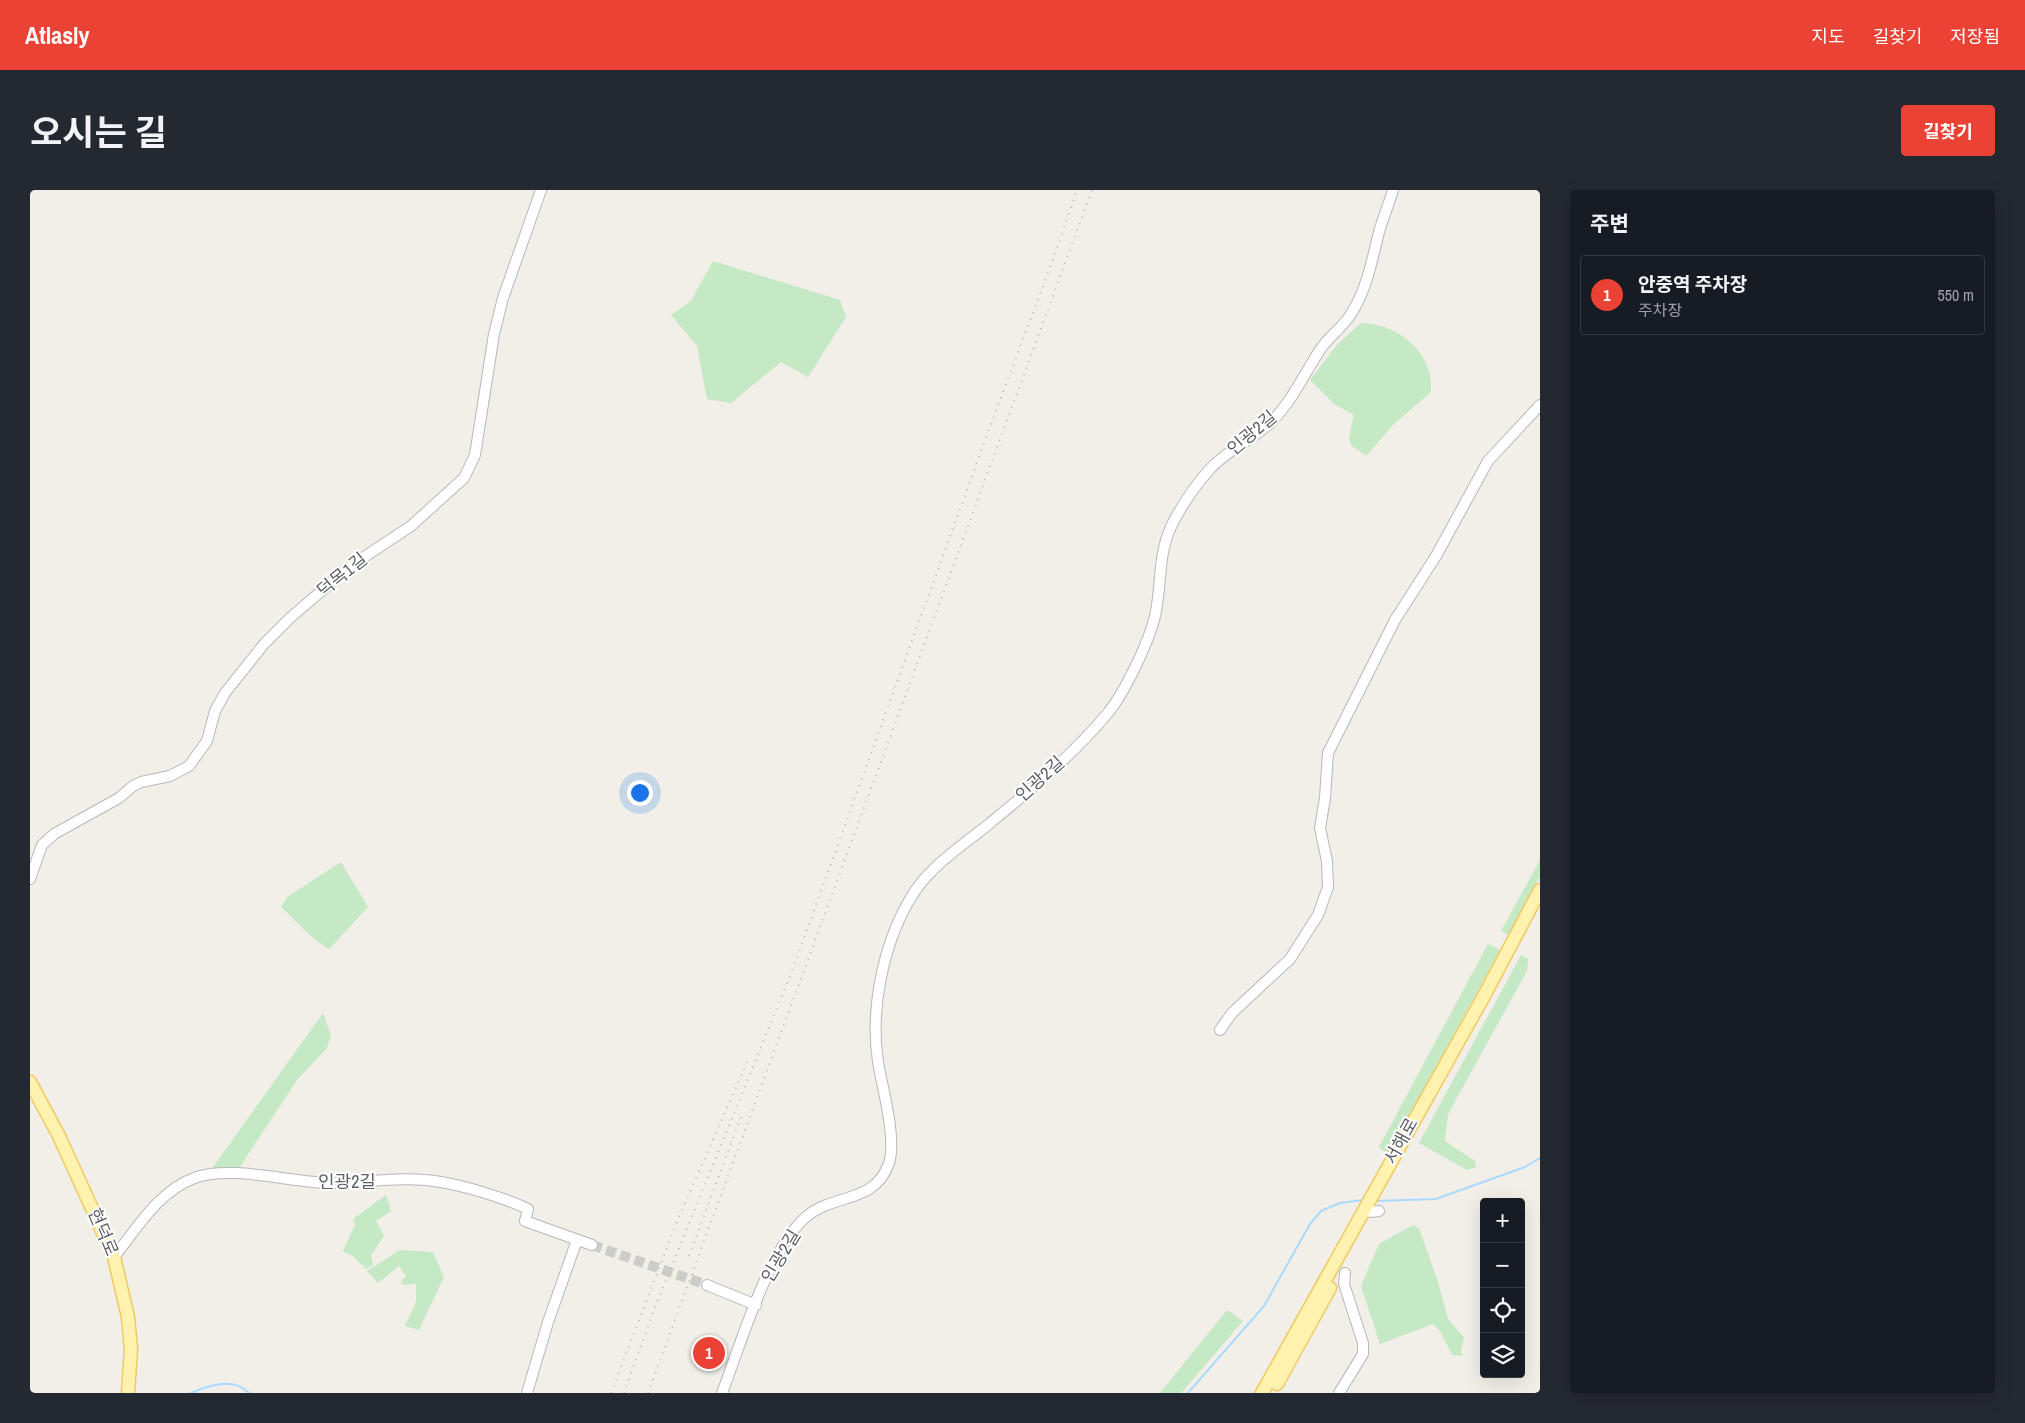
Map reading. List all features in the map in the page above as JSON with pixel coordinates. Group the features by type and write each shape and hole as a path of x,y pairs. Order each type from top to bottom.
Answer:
{"main road":[{"name":"서해로","path":"1272,1393 1540,890"},
{"name":"서해로","path":"1262,1393 1374,1204 1540,904"},
{"name":"현덕로","path":"30,1082 63,1145 114,1257 128,1317 131,1349 128,1393"}],"street":[{"name":"덕목1길","path":"30,879 42,845 54,834 119,798 141,782 170,776 189,766 207,741 216,711 225,693 264,644 290,617 329,586 352,564 411,526 464,478 475,455 494,334 503,298 540,190"},
{"name":"인광2길","path":"707,1286 756,1305 762,1286 780,1249 808,1215 832,1203 869,1192 886,1171 891,1158 888,1105 878,1062 875,1029 887,957 909,899 921,883 957,847 1043,779 1108,713 1148,639 1158,593 1161,553 1178,514 1210,469 1274,420 1319,349 1351,314 1372,266 1393,190"},
{"path":"1220,1030 1232,1013 1290,959 1318,915 1328,887 1327,861 1320,828 1325,798 1328,753 1396,620 1436,556 1488,461 1540,405"},
{"name":"인광2길","path":"114,1257 165,1194 196,1177 212,1174 254,1175 277,1179 333,1183 422,1179 437,1181 516,1204 528,1210 525,1221 592,1244"},
{"path":"527,1393 548,1322 577,1240"},
{"path":"1339,1393 1363,1354 1363,1344 1344,1284 1345,1273"},
{"path":"722,1393 756,1305"}],"green space":[{"path":"713,261 840,300 846,317 808,377 781,362 731,403 707,399 697,346 671,315 691,301"},
{"path":"1361,323 1388,329 1411,343 1427,364 1431,392 1394,424 1366,456 1351,445 1349,437 1354,415 1334,404 1310,380 1337,345"},
{"path":"1540,860 1540,877 1508,935 1501,931"},
{"path":"341,862 368,907 329,949 313,938 281,907 287,897"},
{"path":"1488,944 1500,950 1388,1155 1379,1147"},
{"path":"1521,955 1528,959 1527,971 1448,1114 1445,1141 1475,1161 1476,1167 1467,1170 1419,1143"},
{"path":"323,1013 331,1035 327,1048 297,1080 239,1168 211,1170"},
{"path":"386,1195 391,1211 376,1221 384,1236 371,1255 373,1265 366,1269 353,1256 343,1251 355,1225 353,1219"},
{"path":"1413,1225 1419,1228 1438,1282 1448,1319 1464,1338 1461,1352 1463,1356 1452,1355 1440,1331 1433,1324 1380,1344 1361,1286 1379,1244"},
{"path":"400,1250 433,1252 444,1277 419,1330 405,1326 416,1302 416,1284 403,1285 401,1282 406,1276 399,1266 378,1283 367,1271"},
{"path":"1227,1310 1243,1321 1181,1393 1160,1393"}],"waterway":[{"path":"1376,1201 1436,1199 1525,1167 1540,1158"},
{"path":"1188,1393 1264,1306 1310,1224 1321,1211 1340,1203 1363,1200"},
{"path":"191,1393 221,1384 236,1385 249,1393"}],"tunnel":[{"path":"592,1245 707,1285"}],"railway":[{"path":"624,1393 653,1312 792,971 1077,190"},
{"path":"648,1393 1092,190"},
{"path":"611,1393 678,1219 749,1058"},
{"path":"689,1256 741,1117"}],"place":[{"name":"안중역 주차장","path":"709,1353"}]}
